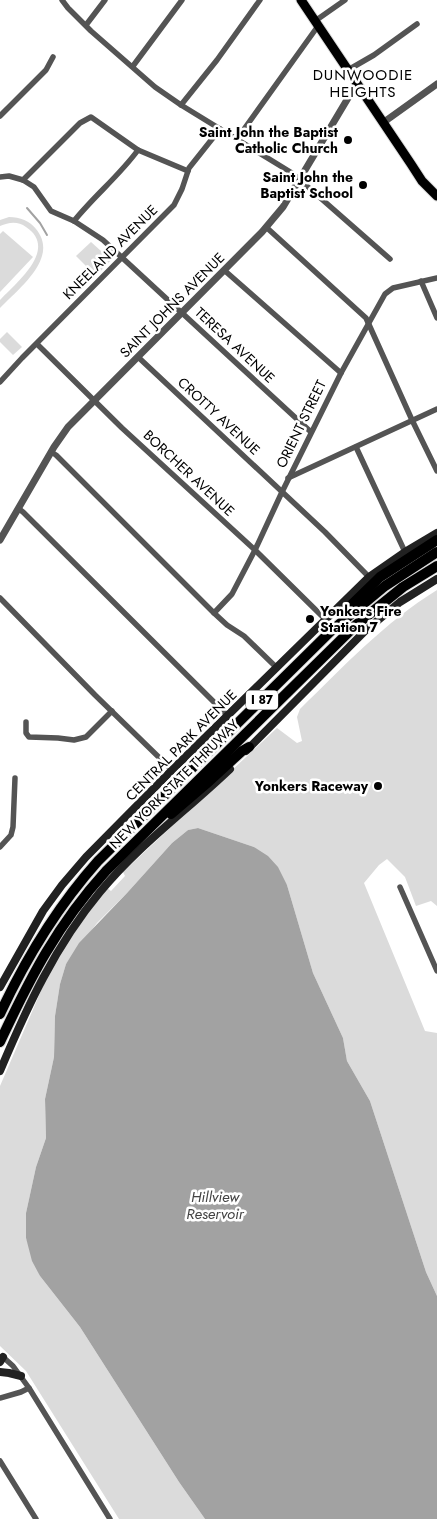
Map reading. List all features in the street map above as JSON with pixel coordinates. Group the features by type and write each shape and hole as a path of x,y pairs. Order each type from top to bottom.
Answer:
{"highway":[{"path":"331,631 341,614 372,584 390,569 437,540"},
{"name":"NEW YORK STATE THRUWAY","path":"0,1014 18,976 60,908 85,876 112,847 331,631 385,586 437,552"},
{"name":"NEW YORK STATE THRUWAY","path":"0,1042 33,973 62,926 99,878 356,625 398,591 437,566"},
{"path":"156,820 172,813 242,751 249,747"}],"main road":[{"path":"301,0 422,181 437,196"},
{"name":"CENTRAL PARK AVENUE","path":"0,987 43,911 86,857 276,667 369,578 405,552 437,534"},
{"path":"0,1071 39,984 59,948 94,900 127,863 217,782 249,747 365,631 400,602 437,579"},
{"path":"0,1372 21,1376"}],"street":[{"path":"62,0 86,25 155,87 300,179 390,259"},
{"path":"86,25 105,0"},
{"path":"133,66 182,0"},
{"path":"181,104 217,60 260,0"},
{"path":"237,140 316,23 345,0"},
{"path":"348,70 374,55 417,24"},
{"path":"0,116 46,70 54,57"},
{"name":"SAINT JOHNS AVENUE","path":"0,540 68,426 224,270 283,207 357,83"},
{"path":"384,122 437,84"},
{"path":"0,177 9,176 23,180 80,123 91,117 138,150 188,171"},
{"name":"KNEELAND AVENUE","path":"0,382 174,205 196,157 220,129"},
{"path":"74,221 86,206 125,168 138,150"},
{"name":"TERESA AVENUE","path":"23,180 34,187 51,211 74,221 103,240 311,432"},
{"path":"266,227 370,323 412,420 437,471"},
{"path":"224,270 341,373"},
{"name":"ORIENT STREET","path":"214,613 232,594 256,550 311,432 385,294 393,288 437,278"},
{"path":"421,281 437,318"},
{"name":"BORCHER AVENUE","path":"37,344 122,428 256,550 326,620"},
{"name":"CROTTY AVENUE","path":"138,357 325,532 369,578"},
{"path":"288,478 437,409"},
{"path":"356,447 405,552"},
{"path":"51,452 214,613 227,625 244,636 276,667"},
{"path":"18,509 24,512 228,716"},
{"path":"0,598 172,770"},
{"path":"26,722 26,733 29,737 74,740 86,737 112,712"},
{"path":"0,847 11,835 13,827 15,778"},
{"path":"400,887 437,971"},
{"path":"1,1358 21,1376 110,1519"},
{"path":"0,1398 29,1388"},
{"path":"0,1461 36,1519"}],"shaded area":[{"path":"9,217 24,220 34,226 42,240 43,251 40,262 34,272 0,308 0,300 31,265 38,245 35,236 23,225 13,223 0,226 0,220"},
{"path":"3,231 33,257 0,292 0,234"},
{"path":"91,242 111,260 96,276 76,256"},
{"path":"7,332 22,347 13,355 0,342 0,339"},
{"path":"437,590 437,906 431,901 416,906 405,877 387,859 379,865 364,883 425,1031 437,1033 437,1296 426,1272 370,1101 347,1061 343,1038 313,973 287,885 254,847 198,828 188,830 172,843 97,923 66,964 60,984 55,1016 54,1057 45,1099 46,1138 36,1167 26,1213 26,1238 40,1276 80,1327 179,1482 205,1519 119,1519 26,1371 0,1346 0,1086 60,951 107,888 111,891 125,876 123,872 277,728 297,743 302,741 297,717 300,709 382,631"}],"water":[{"name":"Hillview Reservoir","path":"198,828 254,847 268,856 278,867 287,885 313,973 343,1038 347,1061 370,1101 426,1272 437,1296 437,1519 205,1519 179,1482 80,1327 40,1276 32,1261 26,1238 26,1213 36,1167 46,1138 45,1099 54,1057 55,1016 60,984 66,964 79,943 172,843 188,830"}],"waterway":[{"path":"27,208 40,223 47,235"}],"place":[{"name":"Saint John the Baptist Catholic Church","path":"348,140"},
{"name":"Saint John the Baptist School","path":"363,185"},
{"name":"Yonkers Fire Station 7","path":"310,619"},
{"name":"Yonkers Raceway","path":"378,786"}],"district":[{"name":"DUNWOODIE HEIGHTS","path":"363,84"}]}
